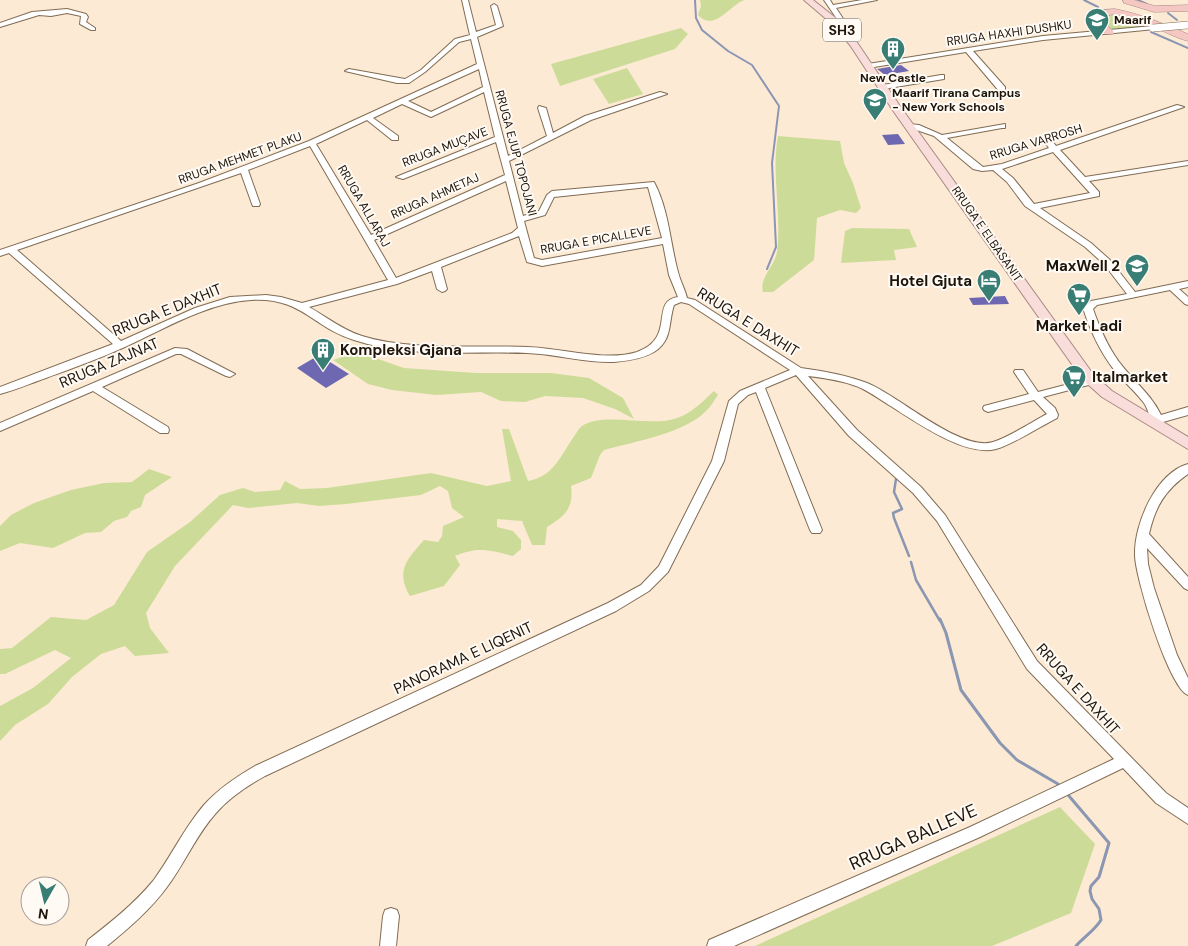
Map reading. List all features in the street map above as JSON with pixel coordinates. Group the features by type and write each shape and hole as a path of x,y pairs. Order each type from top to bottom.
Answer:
{"highway":[{"path":"1102,0 1109,5 1097,13 1095,20 1107,32"},
{"path":"1108,0 1188,37"},
{"path":"1124,0 1154,9 1188,9"},
{"path":"1124,0 1188,27"},
{"path":"1188,9 1169,9 1165,11 1172,20 1188,27"},
{"path":"1107,32 1099,24 1097,16 1100,12 1113,10 1137,16 1188,37"}],"main road":[{"name":"RRUGA E ELBASANIT","path":"808,0 834,21 868,66 1092,381 1107,394 1158,422 1188,444"}],"street":[{"name":"RRUGA EJUP TOPOJANI","path":"301,306 394,282 515,235 522,229 465,0"},
{"path":"827,0 841,20 834,21"},
{"path":"831,7 874,0"},
{"path":"349,71 397,81 406,81 423,71 457,40 500,26 494,6"},
{"path":"0,25 45,13 67,11 84,15 82,24 93,29"},
{"path":"45,13 57,16"},
{"name":"RRUGA HAXHI DUSHKU","path":"868,66 1042,38 1153,28 1188,27"},
{"path":"967,49 1002,89"},
{"name":"RRUGA MEHMET PLAKU","path":"0,253 202,185 312,143 481,65"},
{"path":"883,88 941,77"},
{"path":"403,102 431,115 486,88"},
{"path":"505,160 588,118 663,94"},
{"name":"RRUGA VARROSH","path":"909,126 922,127 941,137 977,168 996,168 1052,146 1180,107"},
{"path":"542,108 551,138"},
{"path":"369,118 395,138"},
{"path":"941,137 1002,126"},
{"name":"RRUGA MUÇAVE","path":"400,177 499,138"},
{"name":"RRUGA ALLARAJ","path":"312,143 394,282"},
{"path":"1033,207 1096,194 1052,146"},
{"path":"1082,180 1188,163"},
{"path":"996,168 1010,180 1028,204 1088,245 1107,262 1133,295"},
{"path":"244,169 256,204"},
{"name":"RRUGA AHMETAJ","path":"370,239 510,176"},
{"name":"RRUGA E PICALLEVE","path":"521,219 542,213 551,195 555,193 649,183 652,185 668,240 673,270 682,290 683,300"},
{"name":"RRUGA E PICALLEVE","path":"522,229 530,260 535,263 668,240"},
{"path":"11,250 120,345"},
{"path":"436,267 442,289"},
{"path":"1188,284 1094,303 1088,308 1109,354 1156,414 1158,422 1188,411"},
{"path":"1173,288 1188,302"},
{"name":"RRUGA E DAXHIT","path":"0,391 120,345 205,308 232,300 267,298 301,306 343,333 368,341 434,347 544,351 611,358 639,354 659,343 665,335 668,306 673,301 683,300 697,304 798,371 853,433 917,490 933,507 1032,664 1161,798 1188,817"},
{"name":"RRUGA ZAJNAT","path":"0,427 179,351 230,374"},
{"path":"798,371 821,374 865,386 943,433 964,442 980,446 994,446 1053,415 1051,410 1036,396 1019,372"},
{"name":"PANORAMA E LIQENIT","path":"94,946 129,917 155,890 204,816 226,792 242,781 269,766 612,607 645,588 656,578 670,558 718,461 733,403 744,393 798,371"},
{"path":"988,408 1092,381"},
{"path":"93,386 164,430"},
{"path":"759,386 816,530"},
{"path":"1186,474 1162,490 1143,535 1141,556 1169,654 1180,678 1188,689"},
{"path":"1143,535 1188,586"},
{"name":"RRUGA BALLEVE","path":"715,946 975,832 1124,761"},
{"path":"388,946 391,916"}],"green space":[{"path":"700,0 745,0 722,16 710,21 704,20 698,15 701,6"},
{"path":"1111,11 1155,26 1111,30 1099,17"},
{"path":"681,28 688,34 675,49 560,86 551,64"},
{"path":"627,68 643,94 609,104 593,79"},
{"path":"778,136 840,141 844,163 861,208 856,213 840,210 817,218 814,260 773,292 763,292 763,281 777,252 776,150"},
{"path":"852,228 909,229 917,247 894,250 896,260 841,263 845,231"},
{"path":"358,352 404,368 476,373 551,373 589,378 623,398 634,419 615,409 583,398 545,396 525,402 501,401 481,392 436,395 392,390 368,384 333,360"},
{"path":"714,391 718,395 709,408 697,419 658,436 604,450 600,455 591,478 571,486 572,494 567,511 547,527 545,545 532,545 522,521 497,519 497,527 513,531 521,540 521,549 513,556 477,550 455,556 460,565 444,586 410,596 403,579 403,572 408,559 424,540 438,542 442,536 443,526 464,517 452,508 448,491 440,486 421,495 346,504 319,506 297,503 248,508 233,505 175,566 146,613 150,628 169,653 135,656 125,646 101,654 72,677 48,704 15,725 0,741 0,706 33,688 71,658 55,650 5,674 0,674 0,649 12,648 51,617 86,620 114,605 147,552 190,522 220,495 243,488 255,492 280,490 285,481 300,489 327,488 431,473 487,486 511,481 502,429 509,429 528,481 537,479 551,469 582,426 602,420 666,421 682,416 692,410"},
{"path":"149,469 172,477 145,495 141,507 131,511 127,517 114,521 101,532 85,533 53,548 20,543 0,551 0,526 11,515 34,503 71,490 104,483 132,482"},
{"path":"1060,807 1095,844 1071,913 992,946 755,946"}],"building":[{"name":"New Castle","path":"901,65 909,71 885,75 877,69"},
{"path":"898,134 905,144 888,145 882,135"},
{"name":"Hotel Gjuta","path":"1005,296 1009,304 973,305 969,298"},
{"name":"Kompleksi Gjana","path":"319,355 349,374 326,388 297,368"}],"waterway":[{"path":"695,0 696,18 702,30 728,51 752,65 779,106 772,163 776,247 767,269"},
{"path":"1084,0 1098,7"},
{"path":"1138,0 1147,4"},
{"path":"1168,13 1177,20"},
{"path":"1113,14 1139,26"},
{"path":"1151,32 1188,48"},
{"path":"896,479 894,492 902,509 893,513 909,556"},
{"path":"911,562 916,580 940,621"},
{"path":"940,619 946,633 961,690 1000,743 1017,760 1058,784"},
{"path":"1069,796 1109,843 1099,877 1091,886 1090,891 1092,899 1099,909 1101,920 1076,946"}],"place":[{"name":"Maarif","path":"1097,41"},
{"name":"New Castle","path":"893,70"},
{"name":"Maarif Tirana Campus - New York Schools","path":"875,121"},
{"name":"MaxWell 2","path":"1137,287"},
{"name":"Hotel Gjuta","path":"989,302"},
{"name":"Market Ladi","path":"1079,316"},
{"name":"Kompleksi Gjana","path":"323,371"},
{"name":"Italmarket","path":"1074,398"}]}
